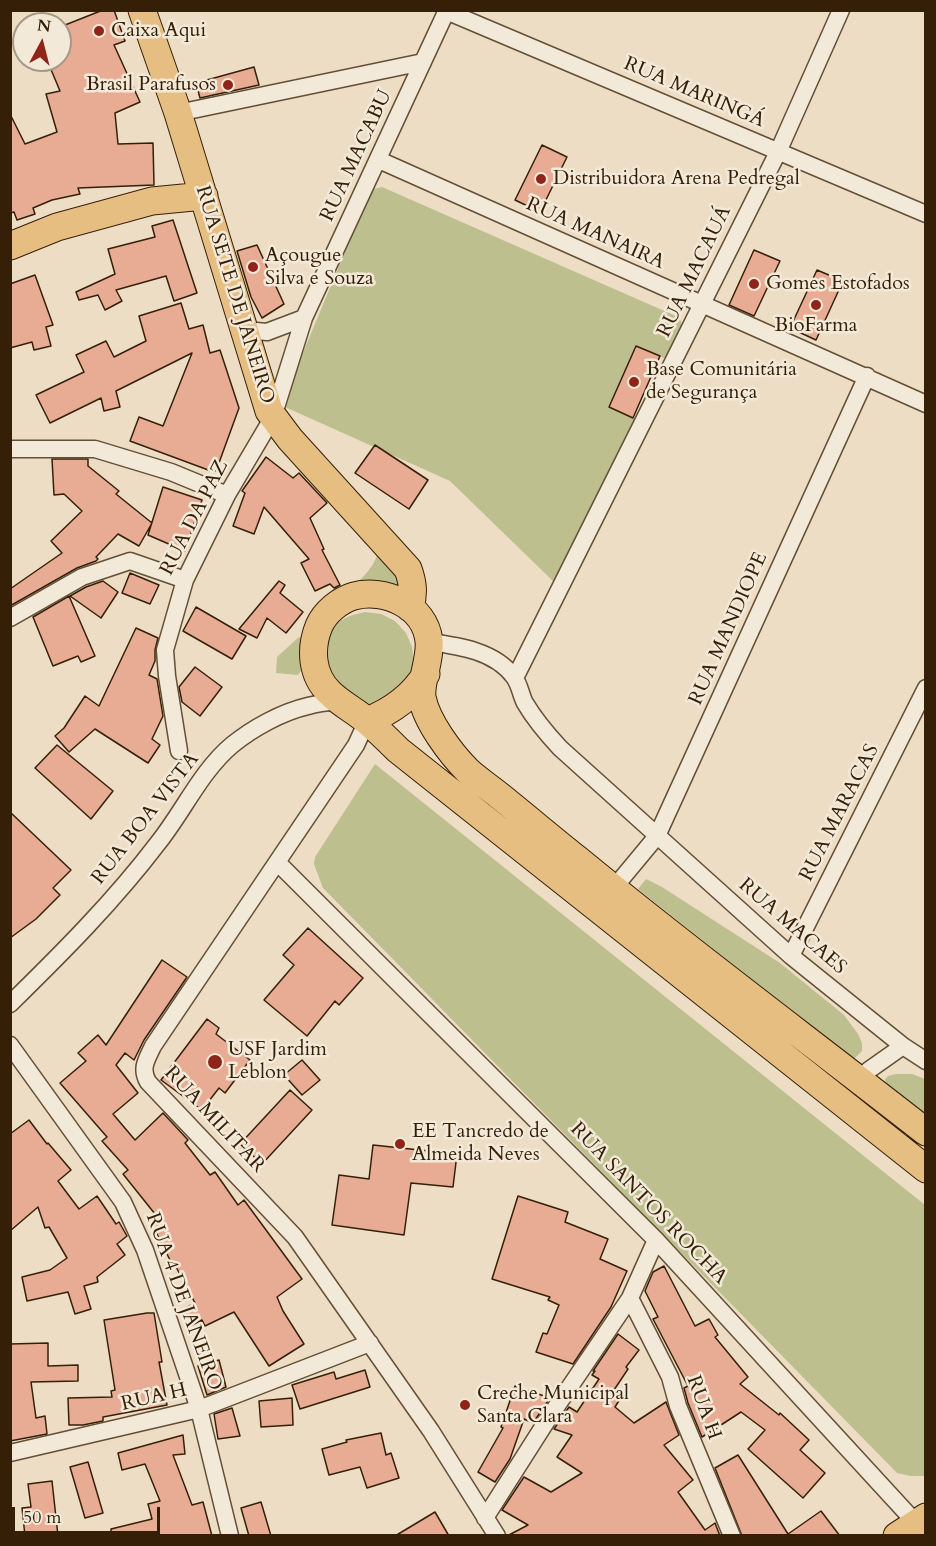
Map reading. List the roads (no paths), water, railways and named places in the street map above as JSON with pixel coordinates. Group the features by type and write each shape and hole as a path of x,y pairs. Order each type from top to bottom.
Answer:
{"main road":[{"name":"RUA SETE DE JANEIRO","path":"142,10 178,113 267,405 290,439 408,569 413,583 410,608"},
{"path":"10,246 57,227 152,201 204,196"},
{"path":"926,1132 614,889 469,772 428,716 422,688 430,642 423,624 410,608 388,595 369,593 350,597 334,607 321,621 314,639 313,658 318,676 329,692 367,721 398,750 926,1169"},
{"path":"367,721 401,702 416,690 426,674"}],"street":[{"name":"RUA MACAUÁ","path":"515,678 778,152 841,10"},
{"name":"RUA MARINGÁ","path":"447,11 926,214"},
{"name":"RUA MACABU","path":"273,417 304,318 447,11"},
{"path":"178,113 423,62"},
{"name":"RUA MANAIRA","path":"379,160 926,404"},
{"path":"244,330 267,332 304,318"},
{"name":"RUA MANDIOPE","path":"614,889 657,836 867,376"},
{"name":"RUA DA PAZ","path":"179,751 165,650 185,580 227,495 273,417"},
{"path":"10,449 95,449 171,472 227,495"},
{"path":"10,618 82,577 130,561 185,580"},
{"path":"430,642 449,644 481,653 496,661 515,678"},
{"name":"RUA MACAES","path":"515,678 524,702 538,724 560,748 791,956 903,1046 926,1061"},
{"name":"RUA MARACAS","path":"791,956 926,688"},
{"name":"RUA BOA VISTA","path":"10,1004 101,911 158,843 215,763 230,747 276,718 308,706 340,700"},
{"name":"RUA MILITAR","path":"367,721 356,745 153,1046 145,1062 144,1072 148,1082 295,1238 431,1431 497,1536"},
{"name":"RUA SANTOS ROCHA","path":"278,863 656,1240 916,1528"},
{"name":"RUA 4 DE JANEIRO","path":"10,1045 123,1202 146,1250 200,1409 230,1536"},
{"path":"859,1080 903,1046"},
{"path":"485,1518 548,1419 630,1298 656,1240"},
{"name":"RUA H","path":"630,1298 670,1377 678,1406 732,1536"},
{"name":"RUA H","path":"10,1453 200,1409 370,1343"}],"place":[{"name":"Caixa Aqui","path":"99,31"},
{"name":"Brasil Parafusos","path":"228,85"},
{"name":"Distribuidora Arena Pedregal","path":"541,179"},
{"name":"Açougue Silva e Souza","path":"253,267"},
{"name":"Gomes Estofados","path":"754,284"},
{"name":"BioFarma","path":"816,305"},
{"name":"Base Comunitária de Segurança","path":"634,382"},
{"name":"USF Jardim Leblon","path":"215,1062"},
{"name":"EE Tancredo de Almeida Neves","path":"400,1144"},
{"name":"Creche Municipal Santa Clara","path":"465,1405"}]}
